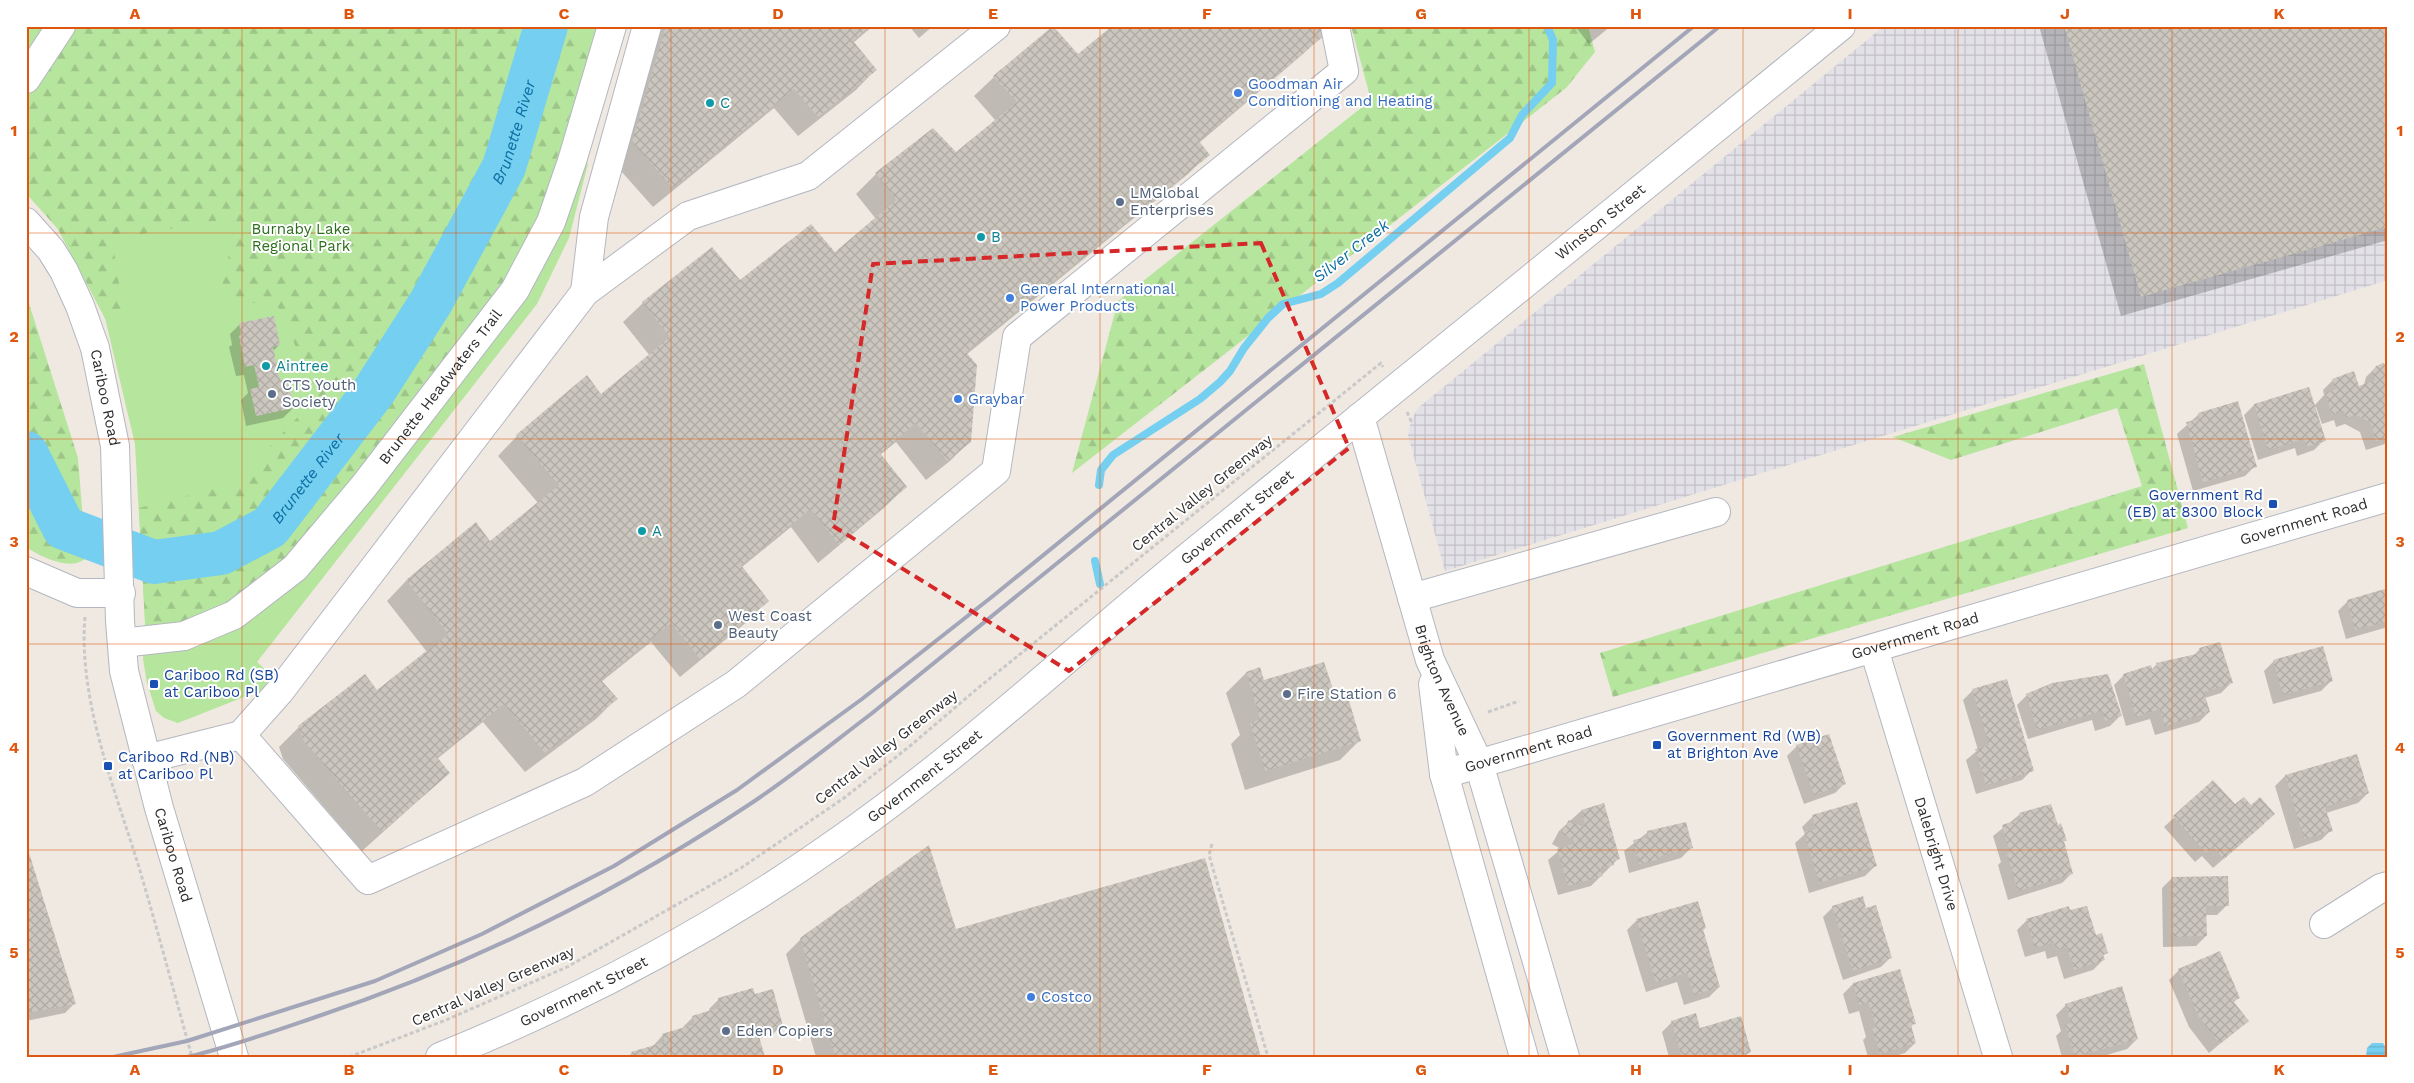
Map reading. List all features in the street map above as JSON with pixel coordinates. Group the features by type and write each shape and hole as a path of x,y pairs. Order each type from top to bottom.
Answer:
{"street":[{"path":"26,79 62,26"},
{"name":"Brunette Headwaters Trail","path":"129,635 184,636 234,614 295,568 364,486 515,290 552,222 612,26"},
{"path":"585,292 594,217 647,26"},
{"path":"146,760 241,735 280,691 585,292 688,216 808,176 996,26"},
{"path":"241,735 368,880 585,782 736,684 996,471 1017,337 1344,71 1335,26"},
{"name":"Winston Street","path":"1360,417 1841,26"},
{"name":"Cariboo Road","path":"26,222 51,250 80,306 94,348 115,446 120,593 129,635 128,690 146,760 234,1057"},
{"name":"Brighton Avenue","path":"1360,417 1430,660 1479,764 1566,1057"},
{"name":"Government Street","path":"440,1057 494,1046 560,1005 681,941 761,894 837,843 910,787 1360,417"},
{"name":"Government Road","path":"1444,774 2388,497"},
{"path":"1412,598 1716,512"},
{"path":"26,571 77,593 120,593"},
{"name":"Dalebright Drive","path":"1874,649 1998,1057"},
{"path":"1430,660 1444,774 1524,1057"},
{"path":"1444,774 1463,797 1473,825 1540,1057"},
{"path":"2324,924 2381,888 2388,886"}],"path":[{"name":"Central Valley Greenway","path":"349,1057 446,1020 567,967 741,868 858,786 1381,363"},
{"path":"84,621 83,653 86,682 108,766 152,911 192,1057"},
{"path":"1488,712 1519,701"},
{"path":"1212,844 1210,855 1268,1057"}],"highlighted area":[{"path":"1261,243 1349,448 1069,671 833,526 873,264"}],"shaded area":[{"path":"1884,26 2388,26 2388,280 1445,571 1408,435 1411,421 1418,408"}],"green space":[{"name":"Burnaby Lake Regional Park","path":"26,26 621,26 586,160 588,164 569,238 537,304 257,662 272,676 262,690 178,723 164,718 156,711 147,683 143,659 145,622 135,444 105,318 58,229 26,193"},
{"name":"Burnaby Lake Regional Park","path":"83,26 569,26 587,57 535,230 507,277 377,447 272,577 225,611 182,628 149,629 145,622 139,508 234,484 318,396 277,305 219,300 237,217 112,239 126,328 105,318 58,229 26,193 26,92"},
{"path":"1351,26 1588,26 1595,52 1566,88 1072,473 1118,301 1371,100"},
{"path":"26,294 78,458 86,558 72,564 56,562 26,547"},
{"path":"2144,364 2188,528 1613,697 1600,653 2142,486 2117,408 1951,460 1893,437"}],"water":[{"path":"2372,1043 2383,1043 2386,1048 2385,1057 2366,1057 2367,1048"}],"building":[{"name":"C","path":"666,26 870,26 853,41 877,70 818,117 794,89 673,188 632,142"},
{"name":"A","path":"1053,26 1078,54 1112,26 1323,26 1325,35 1199,141 1210,155 966,352 977,365 971,442 947,461 916,423 880,453 907,487 839,545 811,509 741,565 769,601 700,659 671,623 601,680 618,699 545,753 504,704 437,757 450,773 382,832 303,740 298,726 365,674 377,690 448,634 406,580 476,522 490,541 559,485 516,435 587,375 601,394 670,337 642,302 712,247 740,280 811,224 835,252 896,200 875,173 933,128 956,152 1017,102 993,76"},
{"path":"2064,26 2386,26 2388,227 2141,297"},
{"name":"Aintree","path":"274,316 280,345 273,347 280,380 288,379 294,408 256,416 250,389 259,387 254,365 245,367 239,336 241,335 239,323"},
{"path":"2383,363 2388,367 2388,437 2376,441 2370,422 2356,415 2346,418 2344,411 2332,415 2325,393 2336,389 2332,379 2354,371 2359,386 2375,380 2372,372 2376,366"},
{"path":"2309,387 2326,441 2307,447 2304,439 2268,450 2254,404"},
{"path":"2238,401 2257,467 2203,482 2186,422 2200,419 2198,413"},
{"path":"2388,588 2388,621 2355,630 2347,600"},
{"path":"2220,642 2233,683 2204,692 2210,712 2165,726 2160,709 2136,717 2123,674 2151,665 2152,669 2158,667 2156,663 2201,653 2199,648"},
{"path":"2323,646 2333,681 2283,695 2273,660"},
{"path":"1324,662 1336,698 1347,694 1361,741 1265,771 1250,723 1260,719 1246,672 1260,667 1264,680"},
{"path":"2108,674 2122,716 2105,721 2102,711 2037,730 2026,694 2052,683"},
{"path":"2007,679 2034,771 1986,785 1975,749 1989,745 1972,689"},
{"path":"1829,734 1846,784 1814,795 1796,745"},
{"path":"2357,754 2369,793 2325,807 2333,831 2304,839 2285,775"},
{"path":"2213,780 2235,804 2244,797 2251,805 2260,797 2275,814 2224,859 2213,847 2206,853 2173,816"},
{"path":"1857,802 1877,866 1819,883 1804,832 1816,829 1812,815"},
{"path":"1604,803 1620,859 1613,861 1614,865 1600,869 1603,876 1568,886 1557,849 1572,844 1574,840 1561,833 1569,820 1583,827 1585,824 1581,810"},
{"path":"2051,804 2058,825 2061,823 2067,841 2064,841 2073,874 2018,891 2007,854 2010,853 2002,825 2021,819 2019,813"},
{"path":"1686,822 1693,848 1660,856 1661,859 1639,864 1633,840 1648,837 1647,831"},
{"path":"26,843 76,1004 26,1013"},
{"name":"Costco","path":"929,845 956,929 1205,858 1261,1057 835,1057 800,938"},
{"path":"2228,876 2229,906 2206,906 2207,936 2173,937 2172,877"},
{"path":"1863,896 1866,908 1876,905 1892,958 1853,971 1832,906"},
{"path":"1698,901 1706,928 1703,929 1720,987 1694,995 1687,973 1656,982 1636,919"},
{"path":"2069,906 2070,910 2087,906 2096,935 2102,933 2108,953 2103,955 2105,960 2074,970 2067,947 2057,950 2054,942 2035,948 2026,919"},
{"path":"2220,951 2240,998 2233,1001 2249,1021 2220,1044 2198,1016 2178,969"},
{"path":"1900,969 1916,1024 1911,1025 1916,1043 1880,1054 1872,1028 1876,1027 1868,1002 1859,1005 1853,983"},
{"path":"2122,986 2138,1039 2075,1057 2065,1025 2071,1023 2065,1004"},
{"path":"753,988 755,994 773,989 783,1026 758,1033 765,1057 633,1057 631,1052 665,1042 662,1034 695,1024 692,1016 721,1007 718,998"},
{"path":"1696,1013 1700,1028 1741,1016 1751,1052 1735,1057 1682,1057 1671,1021"}],"waterway":[{"name":"Brunette River","path":"26,453 64,528 154,562 221,553 270,527 374,391 431,302 504,167 546,26"},
{"name":"Silver Creek","path":"1099,485 1101,470 1113,455 1200,399 1220,382 1268,318 1283,304 1321,294 1338,283 1510,138 1522,115 1552,83 1553,40 1547,26"},
{"name":"Silver Creek","path":"1095,561 1100,584"}],"railway":[{"path":"113,1057 187,1041 375,981 482,934 614,866 737,790 862,699 993,596 1694,26"},
{"path":"187,1057 249,1040 367,999 480,953 590,899 643,870 763,795 871,714 1720,26"}],"place":[{"name":"Goodman Air Conditioning and Heating","path":"1238,93"},
{"name":"C","path":"710,103"},
{"name":"LMGlobal Enterprises","path":"1120,202"},
{"name":"B","path":"981,237"},
{"name":"General International Power Products","path":"1010,298"},
{"name":"Aintree","path":"266,366"},
{"name":"CTS Youth Society","path":"272,394"},
{"name":"Graybar","path":"958,399"},
{"name":"Government Rd (EB) at 8300 Block","path":"2273,504"},
{"name":"A","path":"642,531"},
{"name":"West Coast Beauty","path":"718,625"},
{"name":"Cariboo Rd (SB) at Cariboo Pl","path":"154,684"},
{"name":"Fire Station 6","path":"1287,694"},
{"name":"Government Rd (WB) at Brighton Ave","path":"1657,745"},
{"name":"Cariboo Rd (NB) at Cariboo Pl","path":"108,766"},
{"name":"Costco","path":"1031,997"},
{"name":"Eden Copiers","path":"726,1031"}]}
